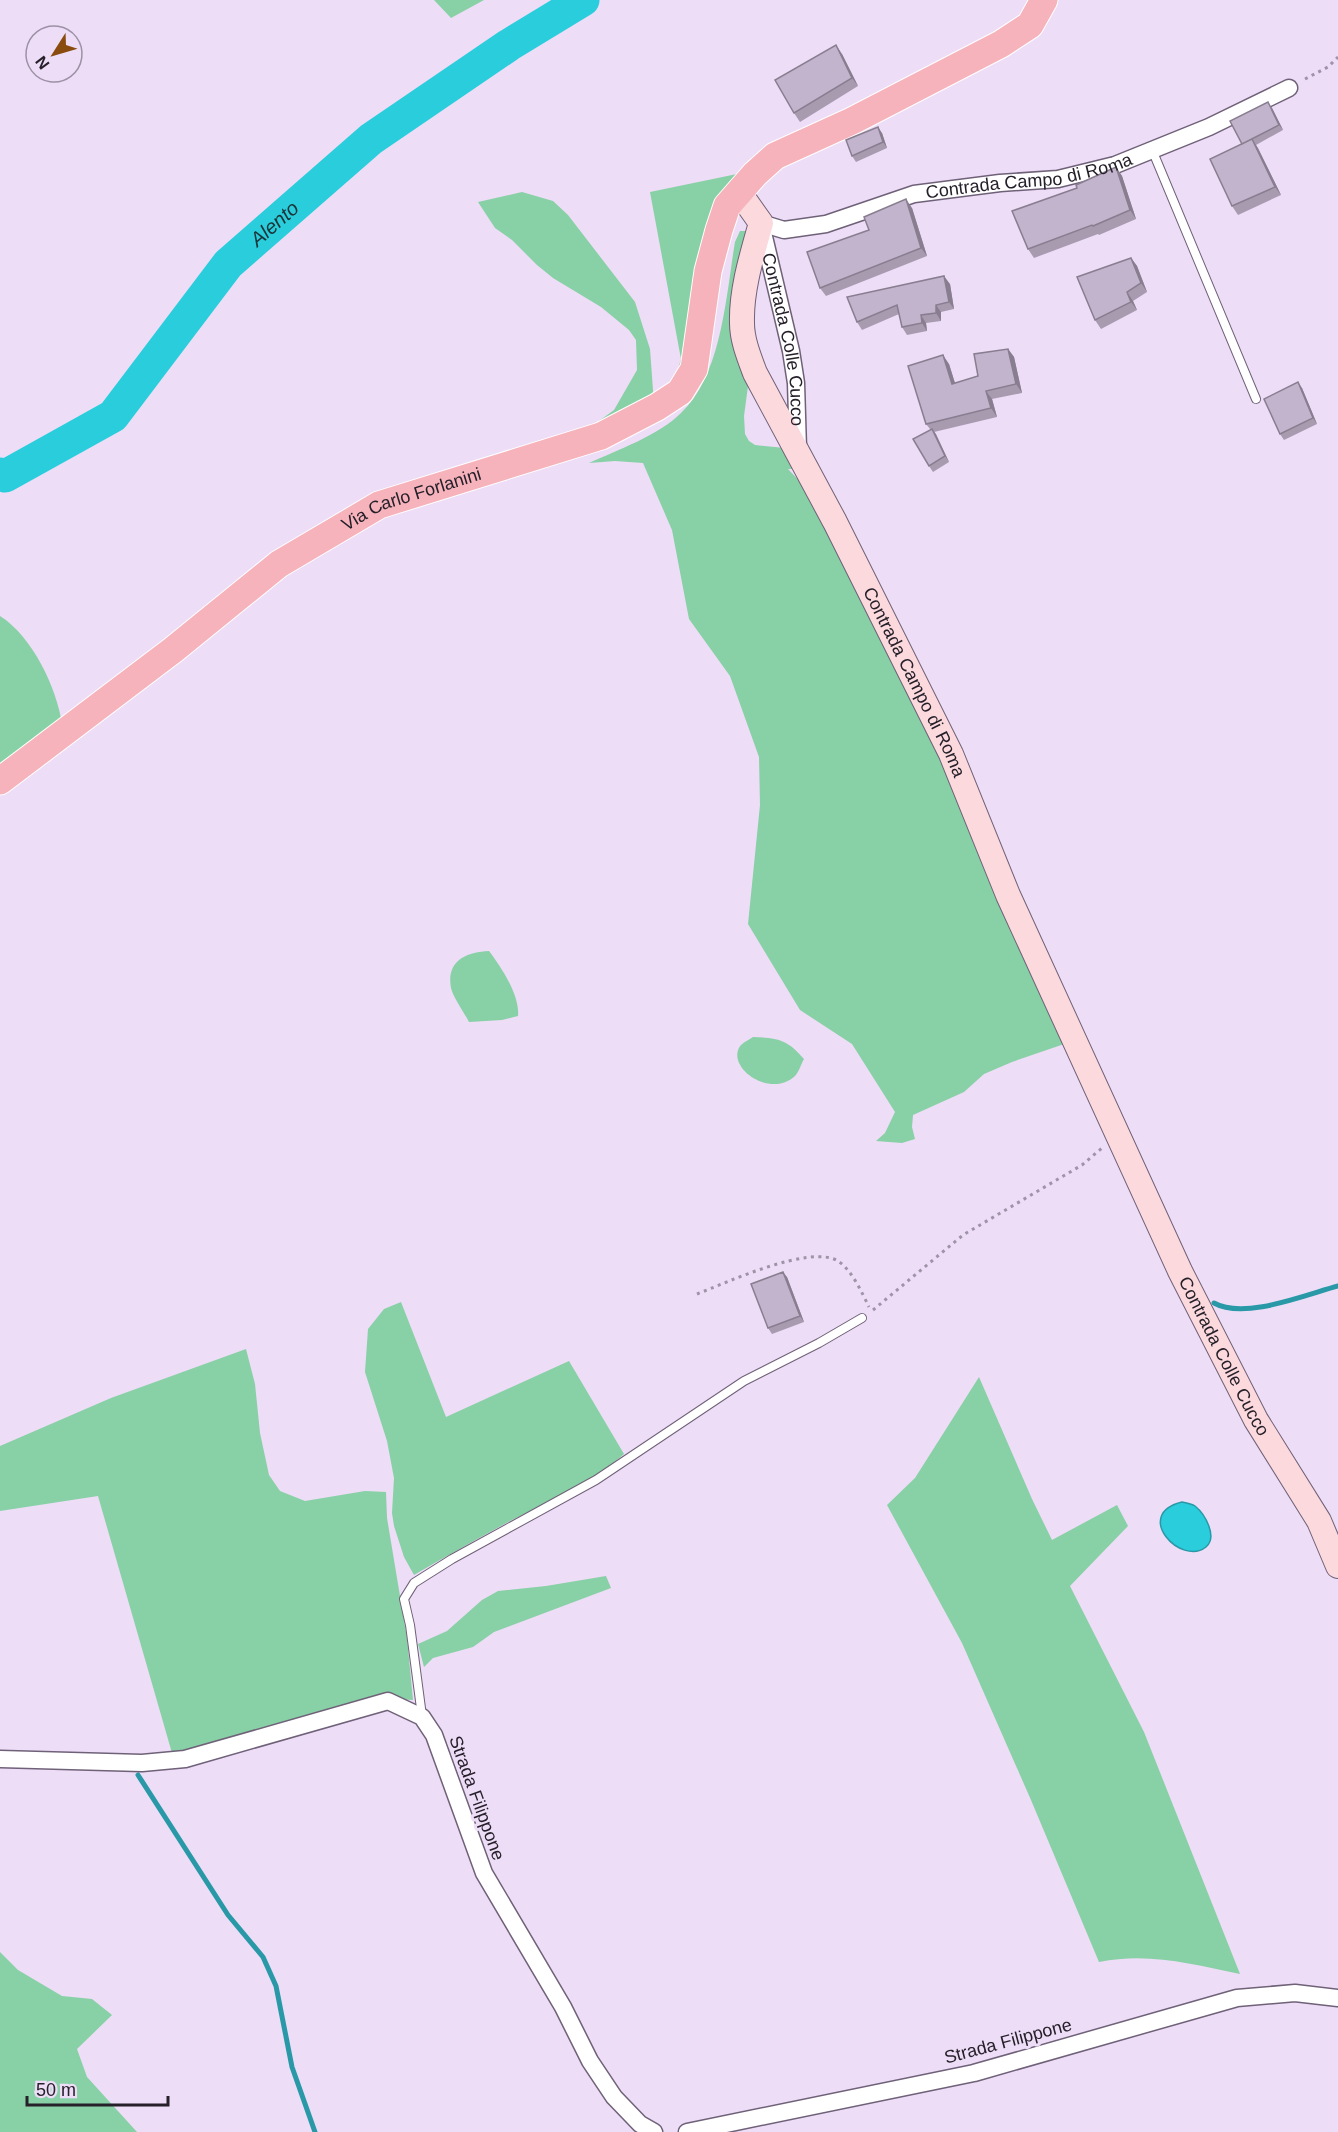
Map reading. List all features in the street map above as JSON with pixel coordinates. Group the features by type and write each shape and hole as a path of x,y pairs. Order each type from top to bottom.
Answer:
{"main road":[{"path":"739,192 775,156 852,121 1001,44 1030,25 1044,0"},
{"name":"Via Carlo Forlanini","path":"0,781 173,650 279,564 349,522 379,505 602,436 680,392 694,369 708,271 718,230 727,206 739,192"}],"street":[{"name":"Contrada Campo di Roma","path":"1120,1139 1008,895 951,753 835,522 755,373 746,349 742,324 750,260 761,223 784,230 826,224 914,194 1000,183 1058,179 1115,165 1153,152 1209,127 1289,87"},
{"path":"739,192 761,223"},
{"name":"Contrada Colle Cucco","path":"761,223 791,351 796,383 799,456"},
{"name":"Contrada Colle Cucco","path":"1120,1139 1180,1271 1257,1420 1319,1521 1338,1566"},
{"path":"0,1759 142,1763 185,1759 388,1701 422,1717"},
{"name":"Strada Filippone","path":"422,1717 434,1735 484,1873 563,2007 590,2061 615,2097 642,2129"},
{"name":"Strada Filippone","path":"687,2132 974,2073 1237,1998 1295,1993 1338,1998"}],"lane":[{"path":"1153,152 1256,399"},
{"path":"422,1717 410,1624 404,1599 414,1583 452,1559 596,1480 744,1381 819,1343 862,1318"}],"path":[{"path":"1289,87 1328,67 1338,57"},
{"path":"697,1294 803,1257 827,1256 840,1262 852,1277 871,1311 963,1235 1082,1165 1095,1153 1120,1139"}],"green space":[{"path":"434,0 484,0 451,18"},
{"path":"737,174 740,183 716,221 691,357 674,391 654,404 674,383 681,359 650,192"},
{"path":"522,192 553,201 568,215 635,302 650,349 654,404 595,431 563,442 474,465 595,424 614,410 637,370 636,340 629,330 601,307 553,278 537,265 512,240 495,228 478,202"},
{"path":"740,231 746,231 748,386 744,416 745,434 755,445 785,448 798,469 788,469 805,487 939,746 1070,1042 984,1074 964,1092 913,1115 912,1127 915,1139 902,1143 876,1141 885,1133 895,1112 852,1044 800,1010 748,924 760,805 759,757 730,676 689,619 672,530 643,463 615,461 589,463 661,428 681,413 695,397 714,356 725,309 735,242"},
{"path":"0,616 22,636 41,664 55,695 62,724 0,772"},
{"path":"489,951 513,990 518,1016 502,1020 469,1022 452,992 450,979 452,971 455,965 466,956"},
{"path":"753,1037 782,1041 798,1052 804,1059 795,1076 785,1082 773,1084 762,1082 744,1070 737,1053 741,1045"},
{"path":"401,1302 446,1417 569,1361 624,1454 571,1490 414,1575 404,1557 394,1526 392,1513 394,1478 387,1441 365,1372 368,1329 384,1309"},
{"path":"246,1349 255,1384 260,1433 269,1475 280,1491 305,1501 365,1491 386,1492 387,1518 407,1638 413,1700 394,1699 222,1746 172,1753 98,1496 0,1511 0,1446 111,1398"},
{"path":"979,1377 1052,1540 1117,1505 1128,1526 1070,1586 1144,1732 1240,1974 1170,1960 1135,1958 1099,1962 962,1643 887,1505 915,1478"},
{"path":"606,1576 611,1588 494,1632 473,1647 433,1658 424,1667 418,1644 447,1631 482,1600 498,1591"},
{"path":"0,1952 18,1970 62,1996 92,1999 112,2015 77,2049 87,2077 137,2132 0,2132"}],"water":[{"path":"1182,1502 1194,1505 1206,1520 1211,1538 1206,1547 1196,1551 1185,1550 1174,1545 1161,1527 1161,1517 1168,1508"}],"building":[{"path":"836,45 852,78 794,113 775,80"},
{"path":"1268,102 1279,125 1242,144 1230,121"},
{"path":"878,127 883,142 852,156 846,140"},
{"path":"1252,139 1275,187 1232,206 1210,159"},
{"path":"1116,167 1130,210 1028,249 1012,211 1077,188 1076,185"},
{"path":"906,199 921,248 820,288 807,252 869,230 864,217"},
{"path":"1131,258 1141,283 1127,292 1131,302 1095,320 1077,277"},
{"path":"944,276 949,302 936,305 936,313 921,315 922,323 902,327 897,305 857,322 847,297"},
{"path":"1008,349 1016,384 986,391 991,408 926,424 908,366 943,355 952,384 978,376 974,354"},
{"path":"1298,382 1313,418 1280,434 1264,399"},
{"path":"932,429 945,456 929,466 913,439"},
{"path":"783,1272 800,1316 768,1328 751,1284"}],"waterway":[{"name":"Alento","path":"0,474 5,476 113,416 228,264 371,139 509,45 583,0"},
{"path":"1214,1303 1227,1308 1258,1307 1292,1300 1338,1286"},
{"path":"138,1775 228,1915 263,1957 276,1986 292,2067 315,2132"}]}
